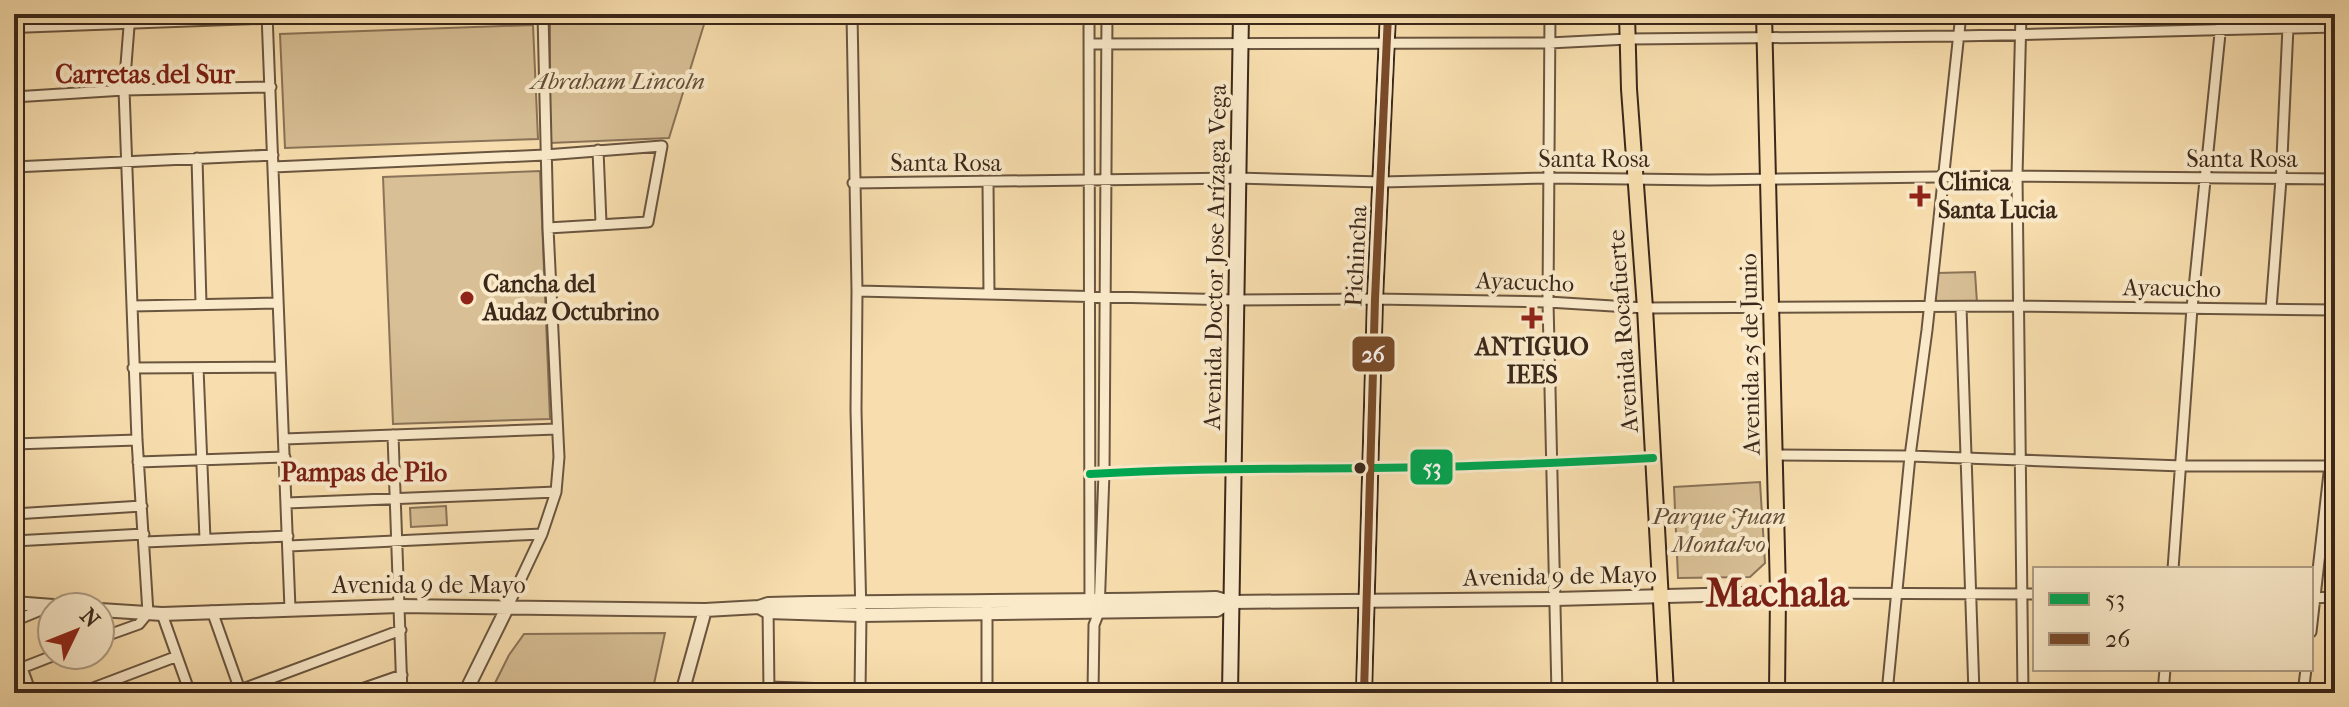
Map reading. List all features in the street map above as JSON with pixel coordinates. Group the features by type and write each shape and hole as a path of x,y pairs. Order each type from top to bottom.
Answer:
{"main road":[{"name":"Avenida Doctor Jose Arízaga Vega","path":"1230,693 1241,14"},
{"name":"Pichincha","path":"1364,693 1375,299 1388,14"},
{"name":"Avenida Rocafuerte","path":"1627,14 1666,693"},
{"name":"Avenida 25 de Junio","path":"1764,14 1778,593 1777,693"}],"street":[{"path":"14,26 129,18 339,14"},
{"path":"465,693 542,534 556,492 559,457 545,155 543,14"},
{"path":"852,14 860,692"},
{"path":"1089,14 1093,693"},
{"path":"1094,606 1104,473 1107,14"},
{"path":"1550,14 1548,302 1557,693"},
{"path":"1887,693 1910,456 1961,14"},
{"path":"2021,14 2017,176 2023,693"},
{"path":"2173,567 2192,308 2222,14"},
{"path":"267,16 290,609"},
{"path":"129,18 124,90 133,368 144,538 155,613 190,693"},
{"path":"2271,309 2288,27"},
{"path":"1090,44 1549,43 2335,27"},
{"path":"14,97 124,90 271,87"},
{"path":"273,167 545,155 662,146 648,222 548,228"},
{"path":"598,150 601,223"},
{"path":"14,167 273,155"},
{"path":"197,158 201,304"},
{"name":"Santa Rosa","path":"853,183 1237,178 1382,182 1943,176 2335,179"},
{"path":"988,183 989,293"},
{"name":"Ayacucho","path":"857,291 1236,300 1548,302 1645,308 2018,306 2335,310"},
{"path":"132,306 277,303"},
{"path":"1961,307 1974,693"},
{"path":"133,368 280,367"},
{"path":"198,368 205,539"},
{"path":"2335,420 2333,466 2313,598 2335,597"},
{"path":"284,439 557,429"},
{"path":"393,435 402,693"},
{"path":"14,444 137,440"},
{"path":"1774,455 1910,456 2182,466 2333,466"},
{"path":"138,462 285,457"},
{"path":"1090,474 1653,458"},
{"path":"287,503 556,492"},
{"path":"14,514 142,506"},
{"path":"14,541 144,538 397,540 542,534"},
{"path":"14,563 15,603 36,605"},
{"name":"Avenida 9 de Mayo","path":"116,611 155,613 399,606 705,610 1094,606 1216,598 1230,602 1778,593 2033,594"},
{"path":"987,606 987,693"},
{"path":"765,608 769,690 950,693"},
{"path":"682,693 705,610"},
{"path":"212,611 241,692 401,630"},
{"path":"14,621 36,612"},
{"path":"116,632 139,624 155,613"},
{"path":"80,693 175,657"},
{"path":"18,670 31,693"},
{"path":"2163,693 2165,671"},
{"path":"2303,693 2306,671"},
{"path":"350,693 402,675"}],"green space":[{"name":"Abraham Lincoln","path":"706,18 669,138 550,143 550,24"},
{"path":"533,25 538,139 285,148 280,34"},
{"name":"Cancha del Audaz Octubrino","path":"540,171 550,419 393,424 383,177"},
{"path":"1975,272 1977,303 1934,301 1937,273"},
{"name":"Parque Juan Montalvo","path":"1760,482 1765,563 1750,577 1678,578 1674,487"},
{"path":"446,506 447,525 411,527 410,508"},
{"path":"665,633 652,693 490,693 509,655 524,634"}],"transit line":[{"name":"26","path":"1364,693 1375,299 1388,15"},
{"name":"53","path":"1090,474 1442,467 1653,458"}],"place":[{"name":"Clinica Santa Lucia","path":"1920,196"},
{"name":"Cancha del Audaz Octubrino","path":"467,298"},
{"name":"ANTIGUO IEES","path":"1532,318"}],"district":[{"name":"Carretas del Sur","path":"145,74"},
{"name":"Pampas de Pilo","path":"364,472"},
{"name":"Machala","path":"1777,593"}]}
